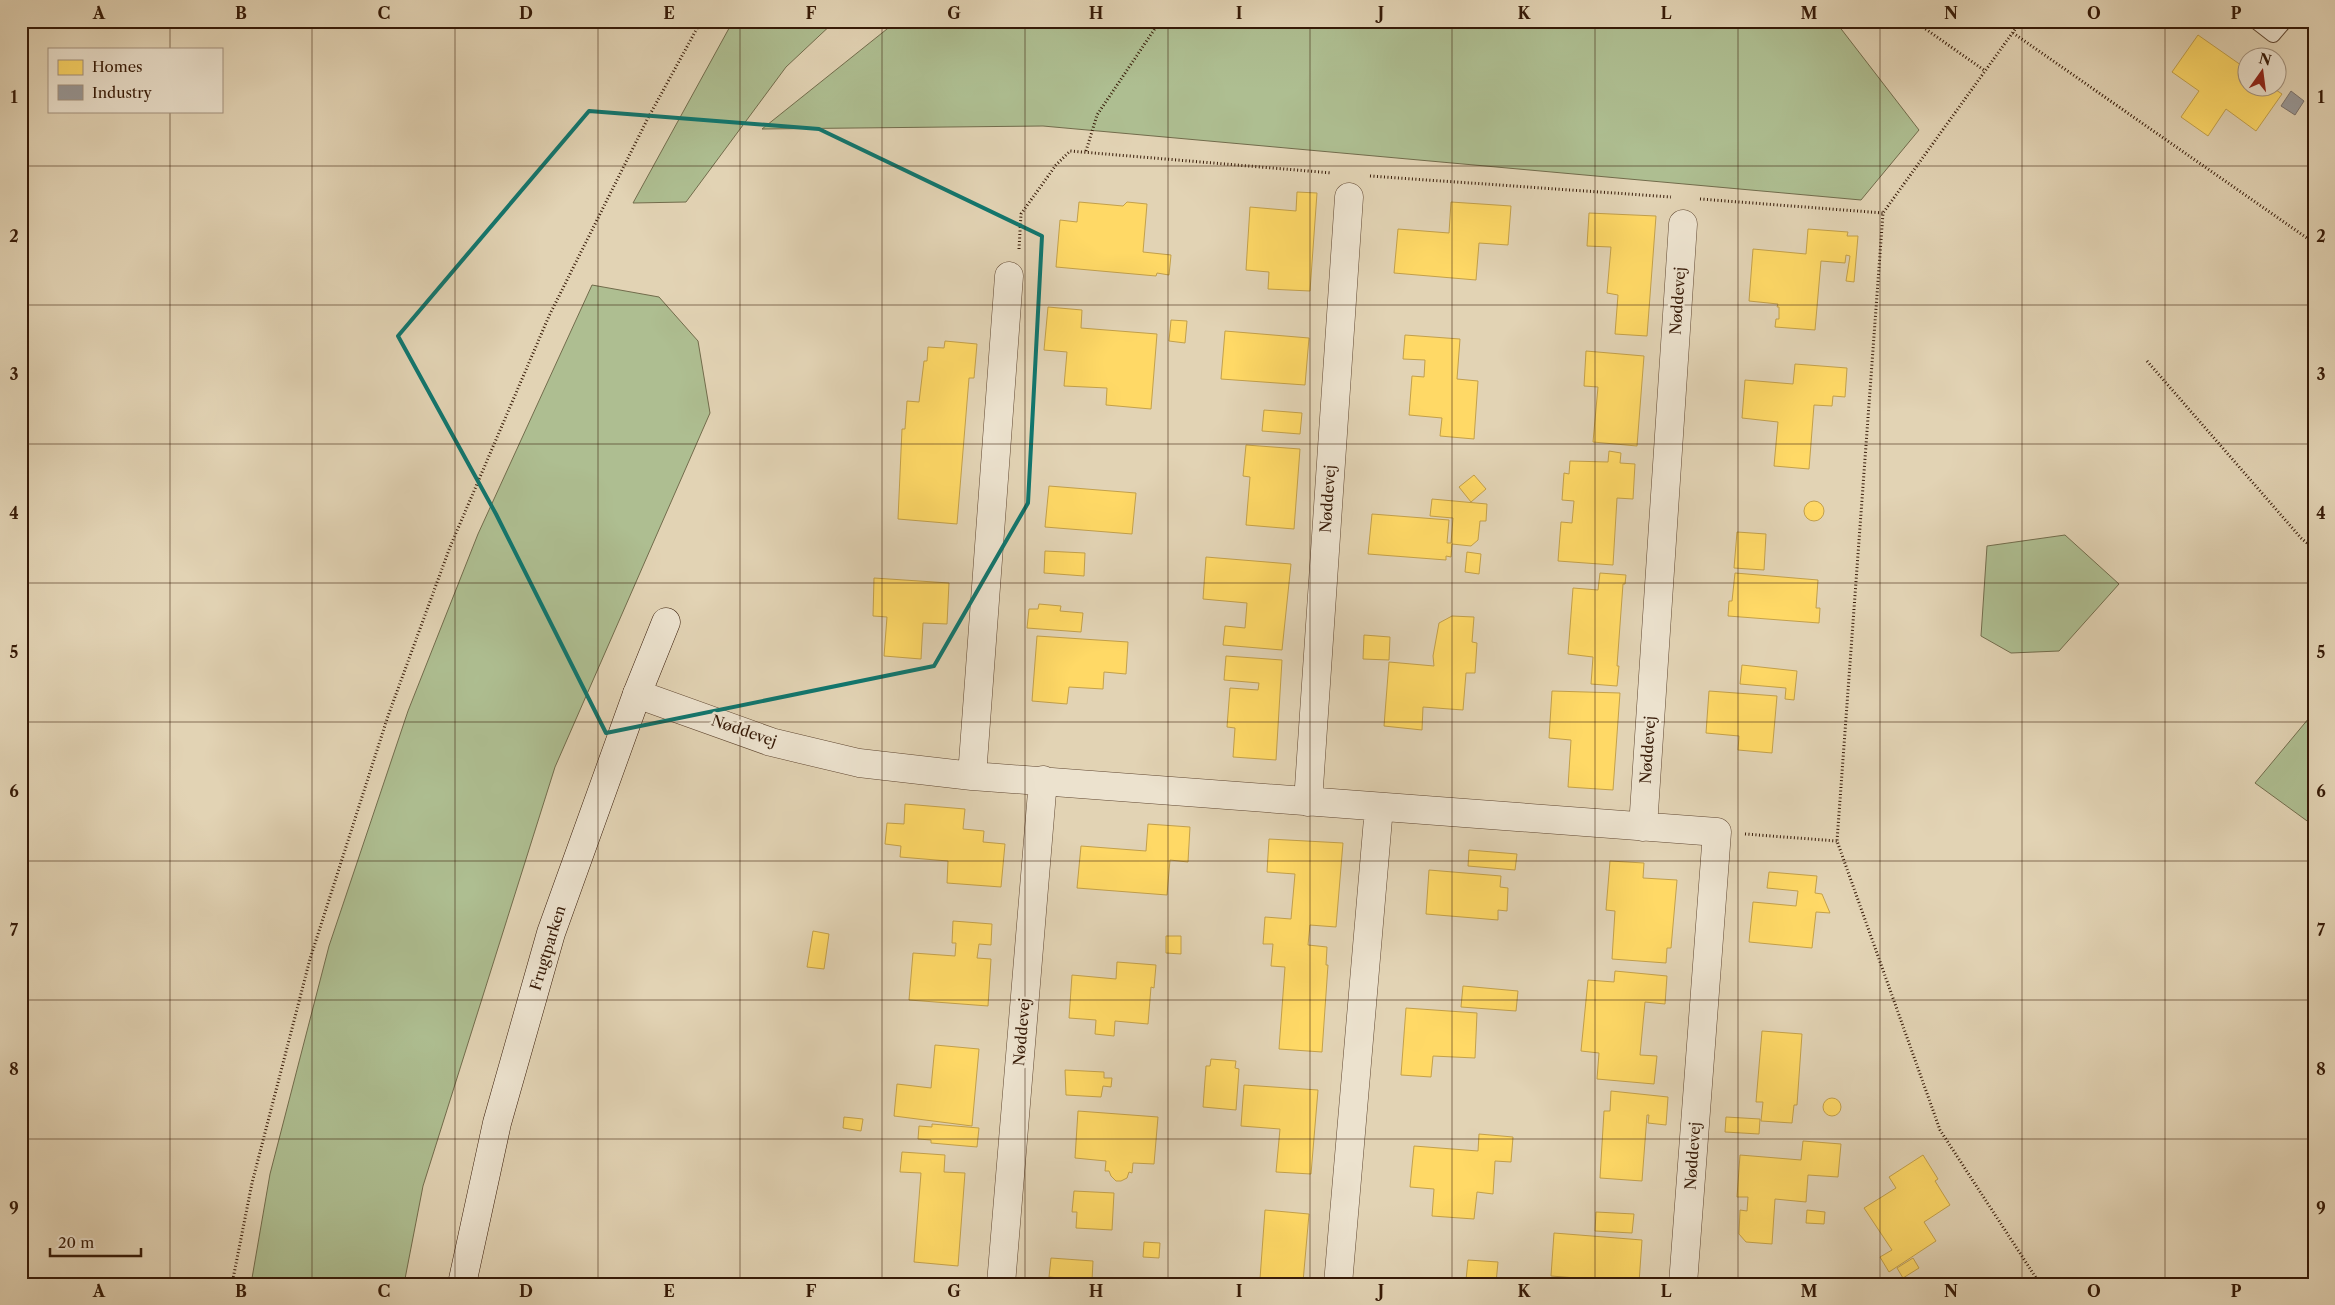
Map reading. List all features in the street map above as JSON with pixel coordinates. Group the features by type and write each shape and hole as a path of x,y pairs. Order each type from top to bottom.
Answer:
{"street":[{"name":"Nøddevej","path":"1308,802 1351,182"},
{"name":"Nøddevej","path":"1643,827 1683,224"},
{"path":"972,776 1009,276"},
{"name":"Frugtparken","path":"462,1284 497,1123 551,933 637,694 666,622"},
{"name":"Nøddevej","path":"637,694 771,742 859,763 972,776 1717,832 1683,1284"},
{"name":"Nøddevej","path":"1001,1284 1043,780"},
{"path":"1338,1284 1378,806"}],"lane":[{"path":"2255,21 2273,34 2285,21"}],"path":[{"path":"232,1284 252,1183 310,959 388,716 450,547 549,316 647,120 701,21"},
{"path":"1086,150 1098,115 1160,21"},
{"path":"1914,21 1984,70"},
{"path":"2021,21 1883,213 1837,841 1940,1130 2040,1284"},
{"path":"2013,33 2314,243"},
{"path":"1009,276 1018,271 1021,214 1056,165 1070,151 1086,150 1351,182 1674,198"},
{"path":"1694,199 1883,213"},
{"path":"2146,361 2301,538 2314,549"},
{"path":"1717,832 1837,841"}],"highlighted area":[{"path":"589,111 819,129 1042,236 1028,503 934,666 606,733 496,514 398,336"}],"green space":[{"path":"733,21 835,21 786,67 686,202 633,203"},
{"path":"897,21 1835,21 1919,130 1861,200 1043,126 762,129"},
{"path":"592,285 659,297 698,341 710,413 555,767 423,1186 404,1284 251,1284 270,1174 329,946 408,711 478,534"},
{"path":"2065,535 2119,584 2059,651 2011,653 1981,636 1987,546"},
{"path":"2314,712 2314,826 2255,783"}],"building: Homes":[{"path":"2198,35 2238,63 2238,98 2279,98 2256,131 2226,109 2208,136 2181,117 2199,91 2172,72"},
{"path":"1297,192 1317,193 1310,291 1268,289 1269,272 1246,270 1250,207 1296,211"},
{"path":"1079,202 1123,206 1127,202 1147,204 1143,252 1171,255 1169,275 1157,273 1156,276 1056,267 1060,220 1077,222"},
{"path":"1451,202 1511,206 1508,245 1479,243 1476,280 1394,273 1398,229 1449,233"},
{"path":"1589,213 1656,216 1647,336 1615,334 1618,295 1607,293 1611,247 1587,246"},
{"path":"1808,229 1848,232 1847,236 1858,236 1854,282 1846,281 1850,256 1846,255 1845,263 1821,261 1815,330 1775,327 1776,319 1779,319 1778,304 1749,301 1753,249 1806,254"},
{"path":"1048,307 1082,310 1081,328 1157,334 1151,409 1106,405 1107,388 1064,386 1067,352 1044,350"},
{"path":"1171,320 1187,321 1185,343 1169,341"},
{"path":"1225,331 1309,338 1305,385 1221,379"},
{"path":"1405,335 1460,339 1457,379 1478,381 1474,439 1440,436 1442,418 1409,415 1412,376 1424,377 1425,360 1403,359"},
{"path":"945,341 977,344 974,378 969,378 957,524 898,519 902,429 905,429 907,401 919,402 924,361 927,361 928,347 944,348"},
{"path":"1586,351 1644,356 1637,446 1593,442 1598,387 1584,386"},
{"path":"1795,364 1847,368 1845,397 1833,396 1832,406 1814,405 1809,469 1774,466 1778,422 1742,418 1745,380 1793,384"},
{"path":"1264,410 1302,413 1300,434 1262,431"},
{"path":"1246,445 1300,449 1294,529 1246,525 1250,477 1243,476"},
{"path":"1609,451 1621,453 1620,463 1635,464 1633,499 1617,498 1613,565 1558,561 1561,522 1572,523 1574,501 1562,500 1564,473 1569,474 1570,461 1608,462"},
{"path":"1474,475 1486,489 1471,502 1459,487"},
{"path":"1049,486 1136,493 1132,534 1045,527"},
{"path":"1432,499 1487,504 1486,521 1480,521 1478,540 1471,546 1452,544 1451,557 1446,556 1446,560 1368,554 1372,514 1449,520 1447,543 1451,543 1453,518 1430,516"},
{"path":"1814,501 1821,504 1824,511 1821,518 1814,521 1807,518 1804,511 1807,504"},
{"path":"1737,532 1766,534 1764,570 1734,568"},
{"path":"1045,551 1085,553 1084,576 1044,573"},
{"path":"1467,552 1481,554 1479,574 1465,572"},
{"path":"1206,557 1291,564 1282,650 1223,645 1225,626 1245,628 1247,603 1203,599"},
{"path":"1600,573 1626,575 1625,584 1623,584 1617,686 1591,684 1593,657 1568,654 1573,588 1598,590"},
{"path":"1735,573 1818,580 1816,608 1820,608 1819,623 1728,616 1729,601 1732,601"},
{"path":"874,578 949,583 947,624 923,623 921,659 884,656 887,617 873,616"},
{"path":"1039,604 1061,606 1060,611 1083,613 1081,632 1027,628 1029,609 1038,609"},
{"path":"1452,616 1474,617 1472,642 1477,643 1475,673 1466,673 1463,710 1423,707 1422,730 1384,726 1389,662 1434,666 1433,656 1439,623"},
{"path":"1364,635 1390,637 1389,660 1363,659"},
{"path":"1037,636 1128,642 1126,674 1104,672 1103,689 1069,687 1067,704 1032,701"},
{"path":"1226,656 1282,660 1276,760 1233,757 1235,728 1227,727 1230,688 1258,690 1259,683 1224,680"},
{"path":"1742,665 1797,671 1794,700 1785,699 1786,688 1740,684"},
{"path":"1552,691 1620,693 1613,790 1568,787 1571,740 1549,738"},
{"path":"1709,691 1777,696 1772,753 1738,750 1739,736 1706,733"},
{"path":"905,804 965,809 963,829 984,831 983,842 1005,844 1001,887 947,883 948,861 900,857 901,846 885,844 887,823 904,824"},
{"path":"1148,824 1190,827 1188,862 1170,860 1167,895 1077,888 1081,846 1146,851"},
{"path":"1269,839 1343,843 1336,927 1310,925 1308,945 1327,947 1326,965 1328,965 1322,1052 1279,1049 1285,967 1271,966 1273,944 1263,944 1265,917 1291,919 1295,874 1267,872"},
{"path":"1469,850 1517,854 1515,870 1468,866"},
{"path":"1610,861 1644,863 1643,878 1677,880 1671,948 1667,948 1666,963 1612,959 1615,911 1606,910"},
{"path":"1429,870 1501,876 1500,887 1508,888 1507,911 1498,910 1498,920 1426,914"},
{"path":"1769,872 1817,876 1815,893 1822,894 1830,913 1816,912 1812,948 1749,942 1753,902 1796,906 1798,891 1767,888"},
{"path":"953,921 992,924 991,945 979,944 977,958 991,959 988,1006 909,1000 913,953 955,956 956,943 952,943"},
{"path":"813,931 829,934 824,969 807,967"},
{"path":"1166,936 1181,936 1181,954 1166,953"},
{"path":"1117,962 1156,965 1154,988 1151,987 1148,1024 1115,1021 1114,1036 1095,1034 1096,1020 1069,1018 1072,975 1116,979"},
{"path":"1615,971 1667,976 1665,1004 1645,1002 1640,1055 1657,1056 1654,1084 1597,1079 1599,1053 1581,1051 1588,980 1614,982"},
{"path":"1463,986 1518,991 1516,1011 1461,1007"},
{"path":"1406,1008 1477,1013 1475,1058 1433,1056 1431,1077 1401,1075"},
{"path":"1762,1031 1802,1034 1797,1105 1794,1105 1792,1123 1761,1121 1763,1102 1756,1102"},
{"path":"935,1045 979,1049 972,1126 894,1116 897,1084 931,1088"},
{"path":"1211,1059 1236,1061 1235,1068 1239,1069 1236,1110 1203,1107 1206,1066 1210,1066"},
{"path":"1065,1070 1104,1072 1104,1078 1112,1078 1111,1087 1103,1086 1101,1097 1066,1095"},
{"path":"1244,1085 1318,1090 1311,1174 1276,1172 1280,1129 1241,1126"},
{"path":"1611,1091 1668,1097 1666,1125 1648,1123 1649,1115 1647,1115 1642,1181 1600,1178 1604,1111 1610,1111"},
{"path":"1832,1098 1838,1101 1841,1107 1838,1113 1832,1116 1826,1113 1823,1107 1826,1101"},
{"path":"1078,1111 1158,1117 1154,1164 1133,1163 1132,1173 1129,1172 1127,1178 1121,1181 1116,1181 1109,1171 1105,1171 1106,1161 1075,1158"},
{"path":"844,1117 863,1119 861,1131 843,1128"},
{"path":"1726,1117 1760,1119 1759,1134 1725,1132"},
{"path":"932,1124 979,1128 977,1147 931,1143 931,1140 918,1139 919,1126 932,1127"},
{"path":"1479,1134 1513,1137 1511,1162 1495,1161 1493,1194 1477,1192 1474,1219 1432,1216 1434,1189 1410,1187 1414,1146 1478,1151"},
{"path":"1803,1141 1841,1144 1838,1177 1808,1175 1806,1202 1775,1199 1772,1244 1746,1242 1739,1234 1740,1210 1747,1211 1748,1197 1737,1197 1740,1155 1801,1160"},
{"path":"902,1152 945,1155 944,1172 965,1173 958,1266 914,1262 921,1173 900,1172"},
{"path":"1923,1155 1938,1179 1935,1181 1950,1205 1924,1222 1936,1241 1889,1272 1880,1257 1892,1250 1864,1208 1896,1188 1889,1177"},
{"path":"1074,1191 1114,1193 1112,1230 1076,1228 1077,1212 1072,1212"},
{"path":"1265,1210 1309,1214 1303,1282 1262,1284 1263,1279 1260,1279"},
{"path":"1807,1210 1825,1212 1824,1224 1806,1223"},
{"path":"1596,1212 1634,1214 1632,1233 1595,1231"},
{"path":"1554,1233 1642,1240 1639,1283 1551,1276"},
{"path":"1144,1242 1160,1243 1159,1258 1143,1257"},
{"path":"1051,1258 1093,1261 1092,1281 1049,1277"},
{"path":"1913,1258 1919,1268 1903,1278 1897,1268"},
{"path":"1468,1260 1498,1262 1496,1283 1483,1284 1484,1282 1466,1280"}],"building: Industry":[{"path":"2291,91 2304,101 2295,115 2281,106"}]}
